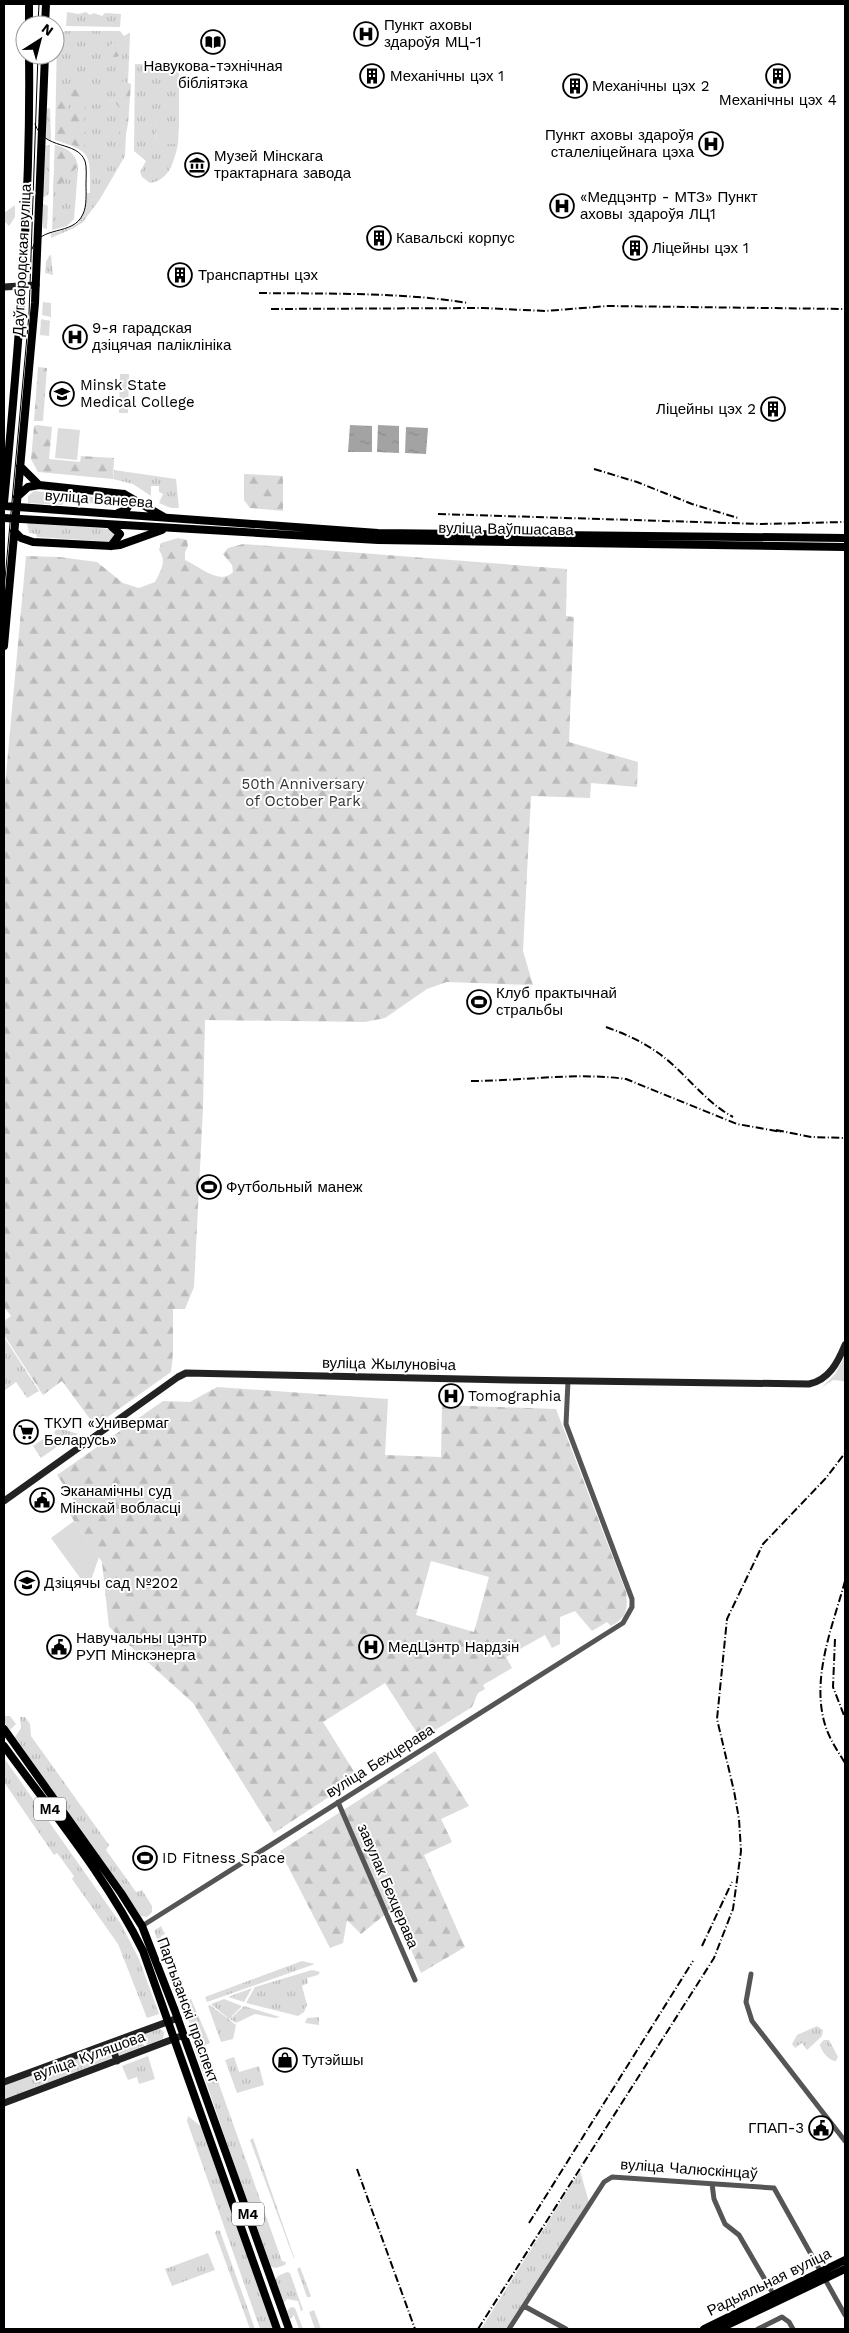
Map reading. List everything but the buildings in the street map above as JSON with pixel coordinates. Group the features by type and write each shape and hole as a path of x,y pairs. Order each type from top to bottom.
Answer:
{"main road":[{"name":"Даўгабродская вуліца","path":"4,505 5,467 22,287 27,202 29,65"},
{"name":"Даўгабродская вуліца","path":"4,646 36,285 45,65"},
{"path":"20,466 38,485"},
{"path":"17,498 28,487 38,485 124,494 166,518"},
{"path":"118,514 126,510 129,505 124,494"},
{"name":"вуліца Ванеева","path":"4,505 191,520"},
{"name":"вуліца Ванеева","path":"4,518 166,528"},
{"name":"вуліца Ваўпшасава","path":"191,520 378,534 845,538"},
{"path":"111,546 120,534 112,526"},
{"path":"12,550 22,544 33,542 120,545 166,528"},
{"name":"вуліца Ваўпшасава","path":"166,528 378,540 651,546 845,546"},
{"path":"14,529 21,538 33,542"},
{"name":"Партызанскі праспект","path":"5,1734 121,1893 142,1926 178,2018 289,2329"},
{"name":"Партызанскі праспект","path":"4,1746 96,1873 130,1925 151,1971 277,2329"},
{"path":"130,1925 135,1927 142,1926"},
{"name":"Радыяльная вуліца","path":"719,2329 823,2276 845,2260"},
{"name":"Радыяльная вуліца","path":"704,2329 823,2276 845,2269"}],"street":[{"path":"4,287 36,285"},
{"name":"вуліца Жылуновіча","path":"4,1501 186,1373 568,1381 814,1383 829,1374 845,1345"},
{"name":"вуліца Бехцерава","path":"142,1926 623,1623 632,1607 632,1598 566,1424 568,1381"},
{"name":"завулак Бехцерава","path":"338,1802 415,1980"},
{"path":"751,1974 746,2002 752,2021 845,2141"},
{"name":"вуліца Куляшова","path":"4,2082 178,2018"},
{"name":"вуліца Куляшова","path":"4,2103 184,2035"},
{"path":"111,2043 117,2061"},
{"name":"вуліца Чалюскінцаў","path":"509,2329 608,2178 774,2188 845,2315"},
{"path":"712,2184 714,2199 725,2224 739,2235 770,2290"},
{"path":"524,2306 566,2329"},
{"path":"758,2329 782,2317 786,2319 793,2329"}],"green space":[{"path":"67,12 78,14 86,12 90,15 94,13 102,16 105,13 121,14 120,27 66,26"},
{"path":"65,31 120,31 124,36 129,33 125,156 100,199 83,222 51,238 51,233 68,228 79,222 84,211 87,193 90,193 90,170 87,157 76,148 55,140 56,65 65,65"},
{"path":"115,43 120,45 122,50 120,55 115,57 110,55 108,50 110,45"},
{"path":"135,64 179,65 179,123 157,123 156,144 178,144 173,163 167,174 157,181 150,183 142,177 140,172 146,161 134,151"},
{"path":"123,81 131,84 128,124 124,144 119,142 118,138 123,111 116,104 117,97 113,90"},
{"path":"77,85 82,86 87,94 84,122 87,142 82,148 59,139 56,133 57,100 63,95 66,97 68,108 72,111 75,109 76,104 70,94"},
{"path":"50,108 51,141 45,137 46,109"},
{"path":"157,123 179,123 178,144 156,144"},
{"path":"50,145 49,192 48,195 43,197 44,146"},
{"path":"55,145 64,148 74,156 78,169 74,219 67,226 52,230"},
{"path":"55,145 70,152 77,161 78,166 53,192"},
{"path":"43,204 48,206 47,229 43,228"},
{"path":"15,205 15,217 9,226 4,221 4,213"},
{"path":"51,255 53,275 45,273 46,262"},
{"path":"43,302 51,303 51,317 42,315"},
{"path":"41,319 50,321 49,336 40,335"},
{"path":"38,367 47,368 43,421 34,421"},
{"path":"120,374 129,374 128,413 119,413"},
{"path":"34,426 52,427 49,459 80,462 81,456 114,458 113,479 38,472 31,459"},
{"path":"58,428 80,430 77,460 55,458"},
{"path":"114,470 176,479 179,508 171,508 159,503 163,494 159,492 159,486 151,486 151,496 133,484 113,479"},
{"path":"244,474 283,476 283,511 250,508 244,500"},
{"path":"34,491 105,498 105,502 101,504 65,501 62,505 28,503 28,496"},
{"path":"27,523 112,529 116,533 112,542 37,537 36,534 29,533"},
{"name":"50th Anniversary of October Park","path":"178,538 187,540 188,546 185,552 185,560 209,574 222,577 228,576 233,572 232,565 223,554 228,548 243,544 567,569 566,616 574,617 569,742 638,762 637,787 591,783 590,798 531,796 523,951 533,985 447,982 427,989 385,1018 365,1022 205,1020 203,1108 194,1287 185,1309 173,1309 171,1372 95,1426 62,1381 43,1395 4,1335 4,1321 11,1316 4,1307 4,797 26,556 59,557 97,562 123,583 139,588 155,582 159,574 163,562 159,550 161,543"},
{"path":"4,1337 39,1391 27,1398 16,1382 4,1391"},
{"path":"845,1356 845,1391 844,1381 833,1380 821,1388 835,1374"},
{"path":"217,1387 388,1399 385,1455 441,1457 442,1405 556,1409 626,1592 627,1604 625,1612 611,1626 607,1622 592,1631 575,1611 560,1617 560,1644 552,1648 545,1635 506,1657 512,1668 483,1685 485,1689 478,1693 472,1707 421,1739 385,1683 323,1722 358,1778 274,1833 193,1703 109,1627 102,1562 70,1515 79,1508 57,1475 163,1401 190,1402","holes":["431,1561 489,1577 474,1632 416,1615"]},
{"path":"59,1428 78,1434 71,1438 56,1436 54,1432"},
{"path":"46,1437 65,1441 41,1458 33,1446"},
{"path":"74,1521 99,1557 89,1586 86,1586 51,1538"},
{"path":"4,1716 10,1716 16,1724 10,1730 4,1722"},
{"path":"20,1717 25,1717 30,1724 31,1736 109,1845 106,1850 136,1892 142,1890 152,1906 152,1912 147,1917 141,1916 15,1737 21,1728"},
{"path":"435,1751 469,1806 441,1819 452,1842 424,1855 465,1947 421,1973 393,1908 361,1934 347,1920 343,1943 330,1948 280,1851"},
{"path":"4,1758 121,1924 139,1959 159,2014 147,2018 118,1944 72,1879 74,1876 57,1853 54,1855 4,1782"},
{"path":"161,1926 165,1934 161,1936 188,2000 191,1999 210,2043 205,2045 282,2261 286,2262 285,2265 276,2268 269,2266 192,2041 196,2039 154,1931"},
{"path":"302,1961 315,1964 207,2002 205,1997"},
{"path":"312,1970 320,1972 318,1975 307,1978 308,1983 302,1986 307,2005 304,2012 298,2016 246,2003 255,1987"},
{"path":"252,1988 244,2002 228,1997"},
{"path":"224,1999 242,2006 229,2019 211,2004"},
{"path":"210,2005 236,2025 233,2039 221,2042 208,2006"},
{"path":"244,2006 280,2017 275,2018 255,2014 236,2023 230,2019"},
{"path":"319,2017 319,2025 305,2023 307,2018"},
{"path":"817,2026 823,2030 822,2036 807,2050 802,2043 795,2048 792,2044 797,2035"},
{"path":"159,2028 164,2032 163,2039 147,2045 143,2033"},
{"path":"139,2035 144,2046 120,2055 118,2054 115,2045"},
{"path":"824,2040 829,2040 838,2057 836,2061 825,2055 820,2044"},
{"path":"107,2047 110,2059 4,2099 4,2085"},
{"path":"148,2056 155,2079 139,2084 137,2077 128,2080 122,2066"},
{"path":"234,2057 239,2072 259,2066 264,2085 237,2093 225,2060"},
{"path":"188,2116 202,2127 273,2329 260,2329 187,2121"},
{"path":"253,2138 294,2257 294,2259 250,2140"},
{"path":"580,2171 589,2202 507,2329 481,2329"},
{"path":"217,2230 220,2231 255,2329 250,2329 215,2233"},
{"path":"208,2253 215,2270 172,2286 165,2269"},
{"path":"300,2267 310,2297 307,2297 297,2269"},
{"path":"287,2272 290,2273 303,2310 301,2311 298,2301 287,2299 283,2304 275,2280 278,2276"},
{"path":"291,2307 295,2308 303,2329 299,2329 294,2315 290,2319 287,2311"},
{"path":"314,2310 321,2329 315,2329 309,2312"}],"water":[{"path":"350,425 372,426 372,452 348,452"},
{"path":"378,425 399,426 399,453 377,452"},
{"path":"406,427 428,428 426,454 405,453"}],"tram line":[{"path":"38,15 39,4"},
{"path":"4,590 29,314 38,65"},
{"path":"32,249 36,241 42,236 65,229 78,221 83,214 86,203 86,166 81,154 45,138 35,124"}],"railway":[{"path":"259,293 390,295 468,303"},
{"path":"271,309 483,308 545,311 608,306 845,309"},
{"path":"594,469 637,482 692,504 738,518"},
{"path":"438,514 762,524 845,522"},
{"path":"606,1027 633,1038 657,1052 708,1099 733,1117"},
{"path":"471,1081 587,1076 626,1079 737,1124 782,1132"},
{"path":"776,1130 811,1137 845,1138"},
{"path":"478,2329 714,1958 733,1909 741,1851 739,1819 734,1791 717,1719 727,1619 763,1544 826,1478 845,1453"},
{"path":"845,1581 826,1650 821,1686 821,1704 824,1721 833,1743 845,1763"},
{"path":"835,1639 833,1687 845,1718"},
{"path":"702,1946 732,1882"},
{"path":"529,2223 693,1961"},
{"path":"357,2169 415,2329"}],"place":[{"name":"Пункт аховы здароўя МЦ-1","path":"366,34"},
{"name":"Навукова-тэхнічная бібліятэка","path":"213,42"},
{"name":"Механічны цэх 1","path":"372,76"},
{"name":"Механічны цэх 4","path":"778,76"},
{"name":"Механічны цэх 2","path":"575,86"},
{"name":"Пункт аховы здароўя сталеліцейнага цэха","path":"711,144"},
{"name":"Музей Мінскага трактарнага завода","path":"197,165"},
{"name":"«Медцэнтр - МТЗ» Пункт аховы здароўя ЛЦ1","path":"562,206"},
{"name":"Кавальскі корпус","path":"379,238"},
{"name":"Ліцейны цэх 1","path":"635,248"},
{"name":"Транспартны цэх","path":"180,275"},
{"name":"9-я гарадская дзіцячая паліклініка","path":"75,337"},
{"name":"Minsk State Medical College","path":"62,394"},
{"name":"Ліцейны цэх 2","path":"773,409"},
{"name":"Клуб практычнай стральбы","path":"479,1002"},
{"name":"Футбольный манеж","path":"209,1187"},
{"name":"Tomographia","path":"451,1396"},
{"name":"ТКУП «Универмаг Беларусь»","path":"26,1432"},
{"name":"Эканамічны суд Мінскай вобласці","path":"42,1500"},
{"name":"Дзіцячы сад №202","path":"27,1583"},
{"name":"Навучальны цэнтр РУП Мінскэнерга","path":"59,1647"},
{"name":"МедЦэнтр Нардзін","path":"371,1647"},
{"name":"ID Fitness Space","path":"145,1858"},
{"name":"Тутэйшы","path":"285,2060"},
{"name":"ГПАП-3","path":"821,2128"}]}
